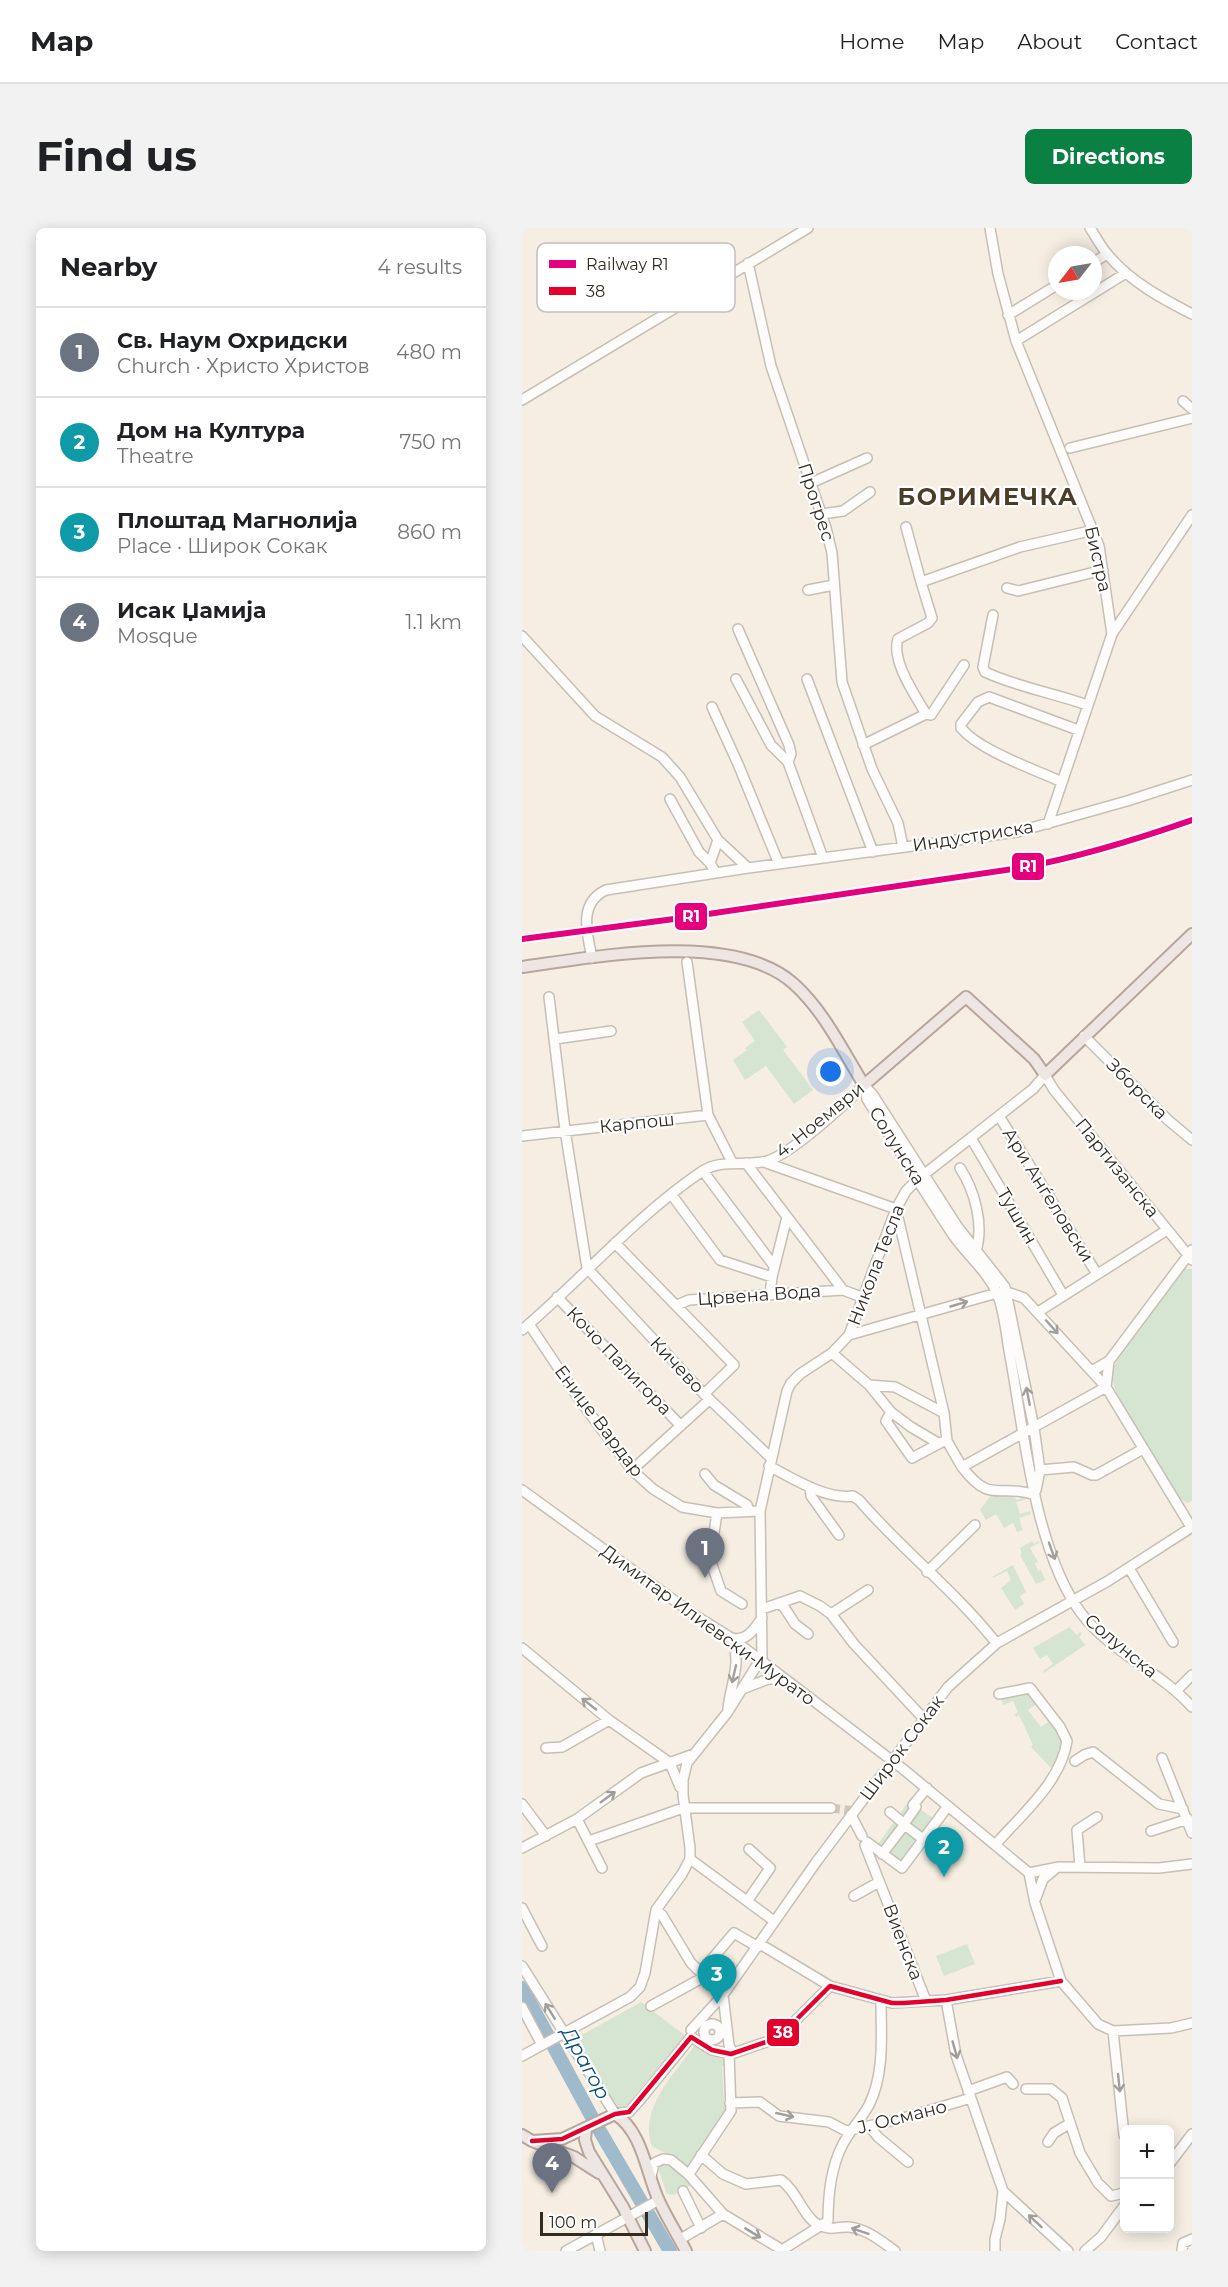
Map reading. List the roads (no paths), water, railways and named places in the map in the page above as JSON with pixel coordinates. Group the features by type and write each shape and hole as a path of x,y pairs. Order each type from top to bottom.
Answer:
{"main road":[{"name":"Никола Тесла","path":"1045,1074 1192,934"},
{"path":"522,967 651,950 687,951 732,957 775,970 793,984 814,1006 864,1085"},
{"name":"4. Ноември","path":"864,1085 966,997 1034,1059 1045,1074"},
{"path":"526,2139 562,2139 615,2114 630,2127 651,2179 654,2202 686,2251"},
{"path":"587,2128 585,2140 587,2148 628,2217 645,2251"},
{"path":"526,2139 574,2157 602,2175"}],"street":[{"path":"735,271 808,228"},
{"name":"Бистра","path":"990,228 990,239 1016,341 1094,530 1103,570 1112,634 1048,824"},
{"path":"1090,228 1107,254 1126,273 1156,296 1192,314"},
{"path":"1102,257 1107,254"},
{"name":"Прогрес","path":"748,263 771,366 822,514 832,553 841,676 872,769 898,823 903,847"},
{"path":"1016,341 1126,273"},
{"path":"1008,315 1048,291"},
{"path":"522,400 667,312"},
{"path":"1183,401 1192,409"},
{"path":"1071,448 1192,418"},
{"path":"811,483 867,458"},
{"path":"822,514 843,511 870,492"},
{"path":"1112,634 1192,514"},
{"path":"906,527 932,618 898,639 896,647 908,683 926,714"},
{"path":"921,582 1020,548 1094,530"},
{"path":"1007,588 1018,591 1103,570"},
{"path":"808,590 834,585"},
{"path":"993,615 983,667 985,672 1004,681 1087,705"},
{"path":"738,629 789,745 791,754 788,762"},
{"path":"522,636 595,716 662,757 680,777 718,840 748,868"},
{"path":"863,745 926,714 931,715 964,665"},
{"path":"736,679 771,745 788,762 823,858"},
{"path":"807,679 873,852"},
{"path":"1062,782 982,746 961,728 961,724 978,702 989,697 1078,730"},
{"path":"712,707 779,864"},
{"name":"Индустриска","path":"592,958 586,922 589,904 596,895 606,890 748,868 1017,832 1192,780"},
{"path":"670,799 699,852 716,873"},
{"path":"710,863 718,840"},
{"path":"687,962 708,1115 732,1162"},
{"path":"549,997 565,1131 587,1268"},
{"path":"555,1040 611,1030"},
{"name":"Зборска","path":"1084,1036 1160,1113 1192,1140"},
{"name":"Никола Тесла","path":"694,1754 727,1713 760,1661 762,1614 760,1511 784,1400 791,1383 800,1374 832,1353 849,1335 896,1209 906,1191 920,1177 1033,1089 1045,1074"},
{"name":"Партизанска","path":"1045,1074 1054,1090 1167,1230 1191,1255"},
{"name":"4. Ноември","path":"526,1327 615,1243 671,1194 703,1171 732,1162 764,1162 785,1152 864,1085"},
{"name":"Солунска","path":"864,1085 873,1095 956,1238 1002,1293 1034,1428 1040,1470 1035,1495"},
{"name":"Карпош","path":"522,1136 708,1115"},
{"name":"Ари Анѓеловски","path":"999,1116 1097,1274"},
{"name":"Тушин","path":"971,1138 1063,1295"},
{"path":"764,1162 896,1209 944,1413 943,1442"},
{"path":"746,1163 843,1290 864,1298"},
{"path":"960,1168 969,1182 973,1197 979,1233 976,1251"},
{"path":"703,1171 774,1266"},
{"name":"Солунска","path":"920,1177 1000,1280 1035,1495 1052,1553 1073,1601 1086,1620 1110,1641 1192,1698"},
{"path":"671,1194 720,1260 772,1277"},
{"path":"770,1295 774,1266 787,1217"},
{"path":"1038,1312 1167,1230"},
{"name":"Црвена Вода","path":"615,1243 734,1365 706,1397"},
{"path":"1092,1371 1109,1361 1191,1255"},
{"name":"Кичево","path":"587,1268 706,1397 770,1462 810,1488 846,1497 853,1496 859,1500 927,1572 966,1607 993,1639"},
{"name":"Црвена Вода","path":"677,1305 689,1300 843,1290"},
{"path":"849,1335 1002,1293 1023,1298 1106,1387 1190,1524"},
{"name":"Кочо Палигора","path":"557,1297 681,1426"},
{"name":"Ениџе Вардар","path":"526,1327 632,1470 653,1489 682,1507 717,1513 760,1511"},
{"path":"832,1353 868,1385 891,1412 911,1427 943,1442 974,1482 983,1489 1035,1495"},
{"path":"1106,1387 1109,1361"},
{"path":"868,1385 895,1387 944,1413"},
{"path":"962,1467 1106,1387"},
{"name":"Кочо Палигора","path":"632,1470 681,1426 706,1397"},
{"path":"891,1412 886,1421 912,1458 943,1442"},
{"path":"1040,1470 1074,1467 1096,1475 1143,1449"},
{"path":"705,1474 714,1485 747,1505 749,1511"},
{"path":"810,1488 811,1496 838,1535"},
{"name":"Димитар Илиевски-Мурато","path":"522,1490 693,1614 730,1637 927,1788 1029,1873"},
{"path":"717,1513 710,1559 721,1591 742,1604"},
{"name":"Широк Сокак","path":"691,2034 703,2024 851,1815 948,1687 992,1646 1129,1568 1190,1524"},
{"path":"927,1572 975,1525"},
{"path":"1129,1568 1173,1642"},
{"path":"831,1614 868,1590"},
{"path":"730,1637 739,1639 746,1637 762,1614 779,1604 802,1596 831,1614 924,1719"},
{"path":"779,1604 784,1606 795,1624 808,1634"},
{"path":"727,1713 737,1661 737,1652 730,1637"},
{"path":"522,1648 609,1720 670,1763 675,1770 683,1795"},
{"path":"1192,1675 1179,1688 1192,1707"},
{"path":"743,1689 758,1681 783,1679"},
{"path":"995,1845 1051,1779 1062,1758 1067,1741 1060,1727 1030,1688 999,1694"},
{"path":"546,1748 562,1747 609,1720"},
{"path":"1075,1761 1093,1752 1159,1804 1183,1809"},
{"path":"522,1848 577,1819 641,1773 694,1754"},
{"path":"522,2056 635,1994 645,1973 657,1910 690,1859 688,1823 683,1808 683,1780 687,1763 694,1754"},
{"path":"1162,1758 1192,1833"},
{"path":"882,1854 916,1807 913,1804 927,1788"},
{"path":"522,1804 546,1836"},
{"path":"865,1841 902,1868 948,1806"},
{"path":"589,1842 683,1808 831,1808"},
{"path":"890,1812 923,1839"},
{"name":"Виенска","path":"851,1815 865,1841 926,2001"},
{"path":"1080,1867 1077,1830 1097,1817"},
{"path":"577,1819 602,1868"},
{"path":"1151,1831 1188,1819"},
{"path":"748,1849 770,1868 748,1900"},
{"path":"690,1859 774,1921"},
{"path":"1192,1864 1159,1868 1059,1867 1029,1873 1035,1903 1062,1981 1098,2024 1113,2031 1171,2028 1192,2023"},
{"path":"1035,1903 1043,1879 1059,1867"},
{"name":"Виенска","path":"854,1896 879,1882"},
{"path":"522,1908 542,1946"},
{"path":"657,1910 691,1963 706,1972 726,1991 724,2031 730,2052 731,2111 689,2174"},
{"path":"651,2006 706,1972 734,1933 830,1986 881,2000 903,2003 946,2000 1062,1981"},
{"path":"522,1966 561,2034 615,2114 629,2112 691,2034 712,2050 730,2052 769,2042 784,2032 830,1986"},
{"path":"651,2179 654,2163 663,2159 671,2160 689,2174 723,2214 783,2250 822,2226 828,2221 828,2203 841,2147 869,2105 881,2067 881,2000"},
{"path":"946,2000 953,2042 1003,2191 1000,2218 994,2238 995,2251"},
{"path":"522,2007 525,2021 543,2044"},
{"path":"703,2024 715,2024 724,2031 712,2043 706,2037 703,2024"},
{"path":"1113,2031 1124,2125"},
{"name":"Ј. Османо","path":"730,2103 760,2102 779,2116 829,2122 846,2131 870,2127 970,2095 1007,2077 1013,2084"},
{"path":"1026,2089 1051,2089 1062,2098 1080,2153 1098,2183 1111,2196 1120,2194"},
{"path":"1048,2142 1054,2133 1069,2124"},
{"path":"870,2127 878,2137 908,2162"},
{"path":"1174,2158 1192,2134"},
{"path":"700,2155 723,2174 746,2184 781,2180 793,2192 814,2222 833,2229 847,2227 860,2230 872,2235 895,2251"},
{"path":"683,2191 701,2228"},
{"path":"1003,2191 1068,2251"},
{"path":"566,2251 654,2202"},
{"path":"1085,2251 1101,2237 1120,2212"},
{"path":"684,2237 723,2214"},
{"path":"596,2234 600,2251"},
{"path":"1182,2251 1183,2243 1192,2239"}],"waterway":[{"name":"Драгор","path":"522,1988 594,2121 670,2251"}],"tunnel":[{"path":"831,1808 855,1811"}],"rail line":[{"name":"R1","path":"522,939 1020,868 1064,859 1192,820"}],"place":[{"name":"Св. Наум Охридски","path":"705,1578"},
{"name":"Дом на Култура","path":"944,1877"},
{"name":"Плоштад Магнолија","path":"717,2004"},
{"name":"Исак Џамија","path":"552,2193"}],"district":[{"name":"БОРИМЕЧКА","path":"988,497"}]}
